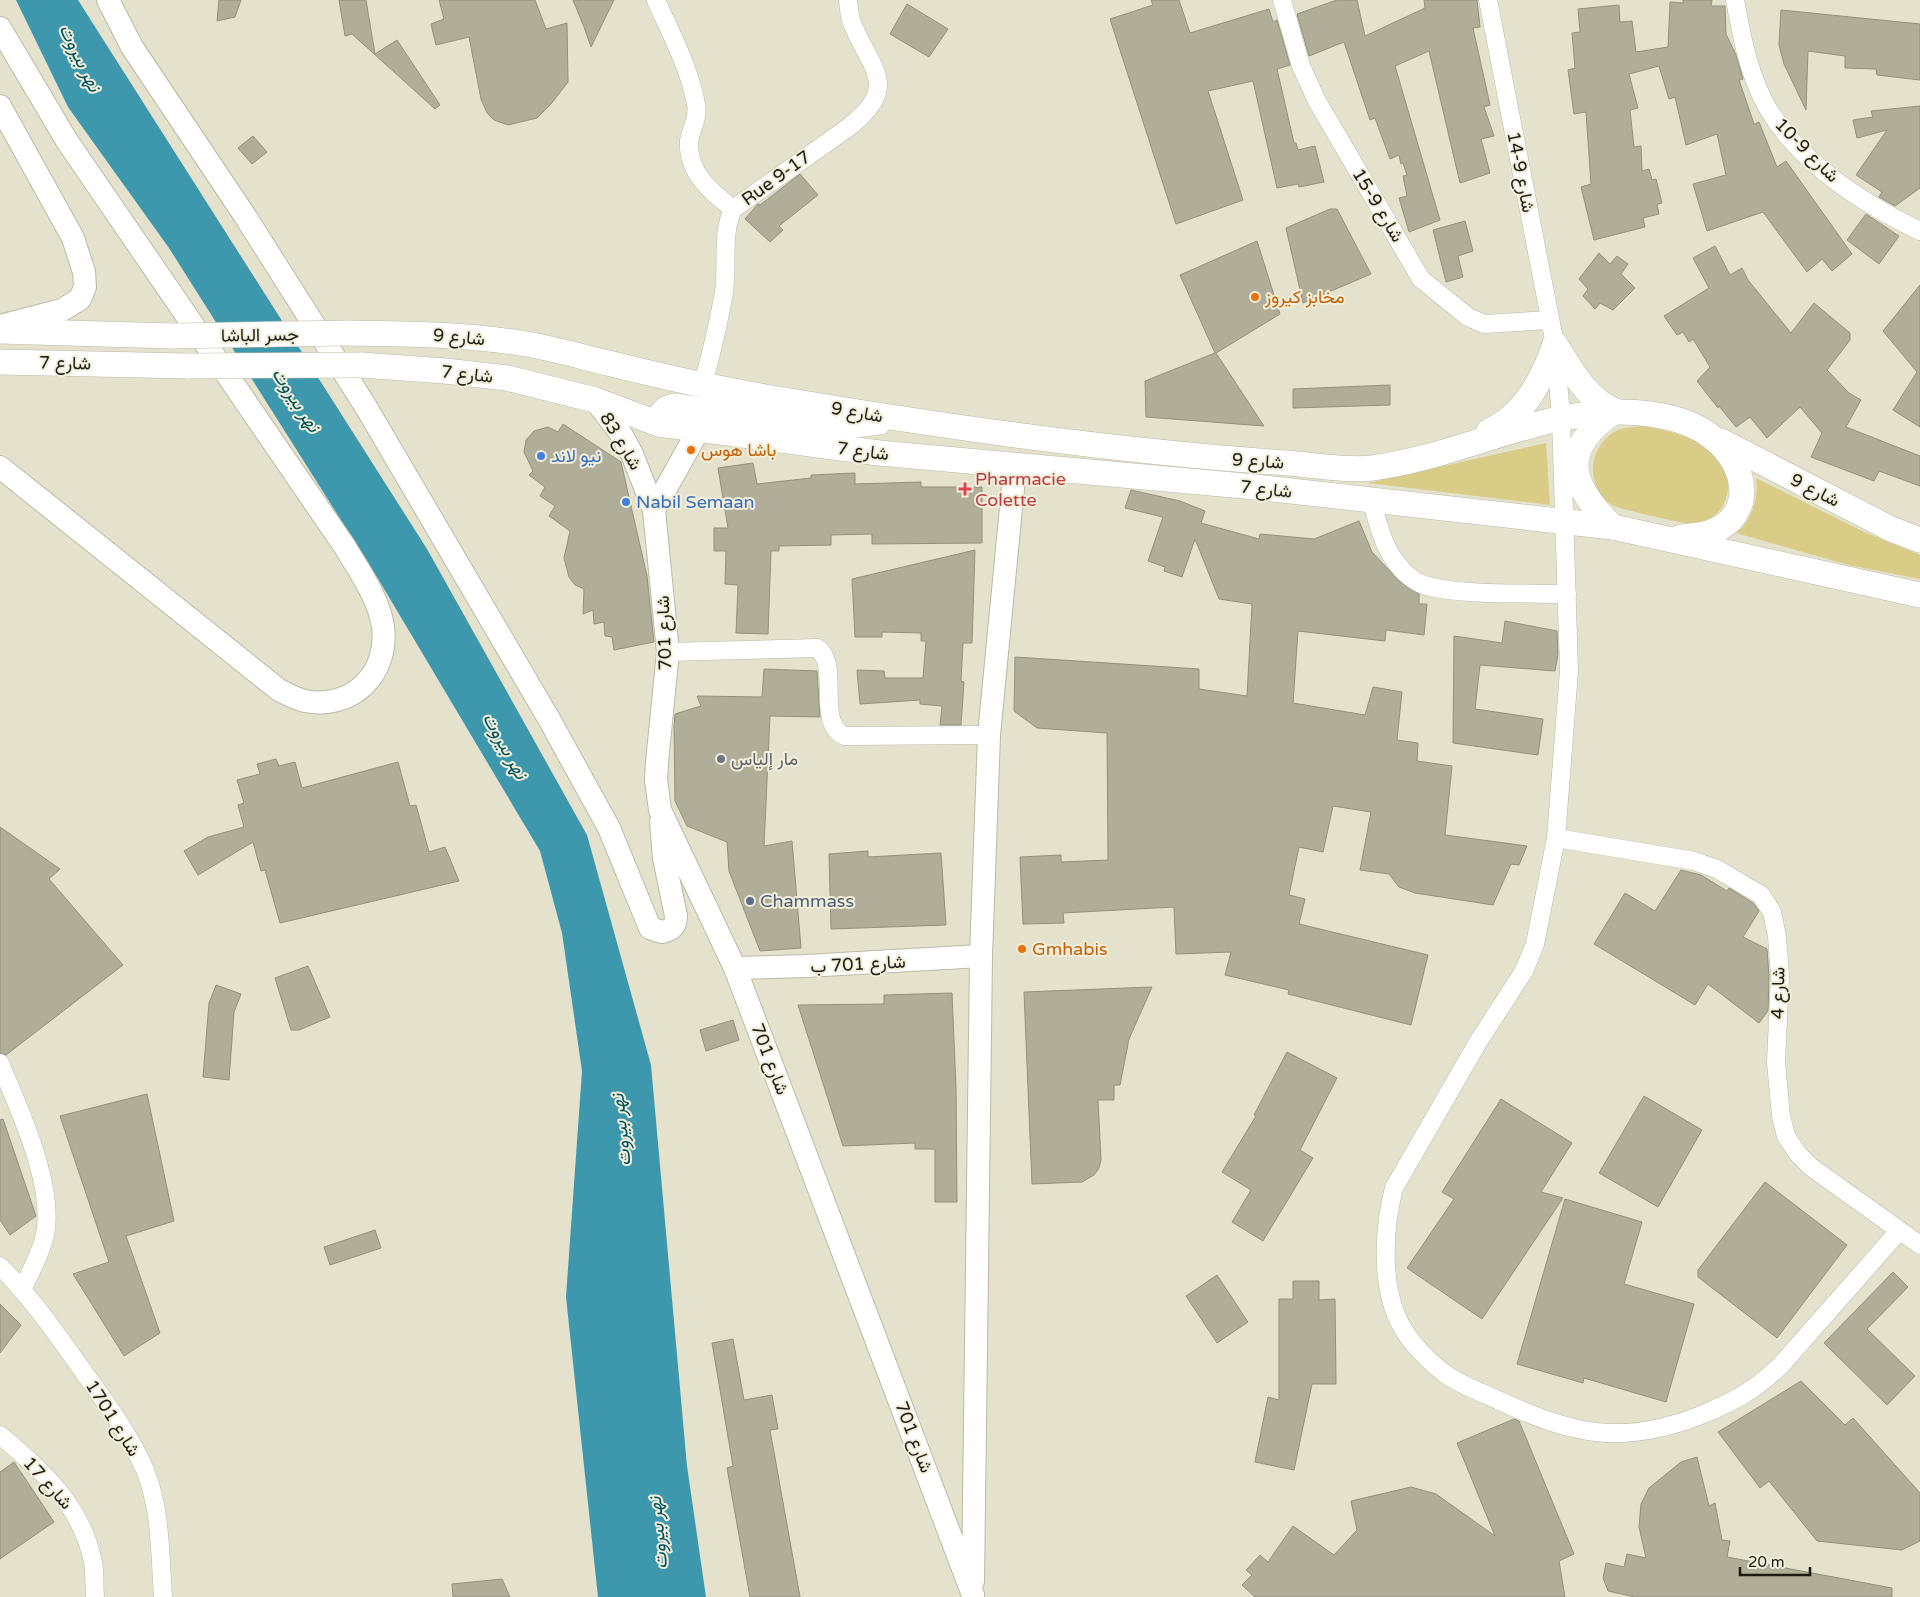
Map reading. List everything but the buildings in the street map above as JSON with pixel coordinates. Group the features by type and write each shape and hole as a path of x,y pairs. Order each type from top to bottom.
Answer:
{"main road":[{"name":"شارع 7","path":"0,330 172,336"},
{"path":"1552,332 1579,382 1603,406 1615,411"},
{"path":"1445,451 1494,429 1522,407 1541,379 1552,332"},
{"name":"شارع 9","path":"348,333 434,334 533,345 703,385 894,419 1036,438 1238,460 1370,468 1445,451"},
{"name":"جسر الباشا","path":"172,336 348,333"},
{"name":"شارع 7","path":"0,362 189,366"},
{"name":"شارع 7","path":"361,365 508,378 595,400 659,424 879,453 1371,500 1565,524 1613,528"},
{"name":"جسر الباشا","path":"189,366 361,365"},
{"path":"659,424 659,417 666,409 674,406 831,427 860,426 894,419"},
{"path":"1615,411 1599,421 1586,435 1580,445 1576,462 1578,481 1585,497 1613,528 1920,595"},
{"path":"1445,451 1561,417 1615,411 1672,418 1689,424 1712,437 1729,453 1742,477 1743,486 1736,512 1728,521 1714,531 1665,538"},
{"name":"شارع 9","path":"1712,437 1892,529 1920,540"}],"street":[{"path":"108,0 137,54 245,216 366,406 500,635 609,828 650,928 655,931 668,931 676,923 676,916 664,858 660,810"},
{"path":"656,0 677,46 697,107 689,140 690,158 697,175 708,188 733,209"},
{"name":"Rue 9-17","path":"703,385 724,292 727,261 727,221 733,209 866,113 876,99 878,86 876,70 851,22 848,0"},
{"name":"شارع 9-15","path":"1282,0 1301,66 1317,101 1421,279 1468,317 1484,324 1552,332"},
{"name":"شارع 9-14","path":"1488,0 1552,332 1561,417 1569,671 1556,838 1535,944 1524,971 1478,1042 1404,1167 1394,1188 1389,1206 1387,1263 1396,1315 1405,1332 1423,1353 1445,1374 1461,1383 1554,1424 1606,1434 1630,1434 1682,1422 1738,1400 1762,1383 1781,1366 1899,1231"},
{"name":"شارع 9-10","path":"1735,0 1745,52 1755,83 1767,108 1784,132 1857,198 1920,231"},
{"path":"0,28 68,141 345,547 373,597 383,627 381,653 373,674 359,690 338,700 305,701 280,690 1,467"},
{"path":"0,106 73,238 84,272 85,287 80,299 62,310 0,326"},
{"name":"شارع 83","path":"595,400 621,434 632,454 654,510"},
{"path":"654,510 699,429"},
{"path":"973,1596 981,956 989,735 1015,467"},
{"path":"1371,500 1385,544 1393,558 1404,572 1421,584 1481,592 1567,594"},
{"name":"شارع 701","path":"654,510 668,652 660,719 657,771 660,810 735,968 973,1596"},
{"path":"668,652 817,648 825,657 832,721 838,733 844,736 989,735"},
{"name":"شارع 4","path":"1556,838 1694,860 1717,869 1761,895 1772,912 1777,936 1780,976 1776,1062 1781,1116 1786,1136 1798,1154 1811,1167 1920,1245"},
{"name":"شارع 701 ب","path":"735,968 981,956"},
{"path":"0,1063 41,1171 46,1198 47,1220 44,1236 23,1288"},
{"name":"شارع 1701","path":"0,1266 23,1288 111,1410 145,1470 158,1519 163,1597"},
{"name":"شارع 17","path":"0,1435 43,1472 74,1512 85,1534 94,1564 94,1597"}],"shaded area":[{"path":"1640,426 1671,432 1702,445 1715,454 1724,466 1728,480 1726,498 1717,513 1705,520 1689,524 1617,507 1603,497 1597,488 1593,466 1600,445 1618,430"},
{"path":"1546,443 1550,505 1368,483"},
{"path":"1756,478 1864,532 1920,555 1920,579 1849,565 1736,533 1742,528 1753,508 1757,485"}],"water":[{"name":"نهر بيروت","path":"16,0 78,0 427,549 587,835 651,1065 687,1466 706,1597 598,1597 566,1297 582,1071 562,933 540,851 377,577 169,248 68,107"}],"place":[{"name":"مخابز كيروز","path":"1255,297"},
{"name":"باشا هوس","path":"691,450"},
{"name":"نيو لاند","path":"541,456"},
{"name":"Pharmacie Colette","path":"965,489"},
{"name":"Nabil Semaan","path":"626,502"},
{"name":"مار إلياس","path":"721,759"},
{"name":"Chammass","path":"750,901"},
{"name":"Gmhabis","path":"1022,949"}]}
